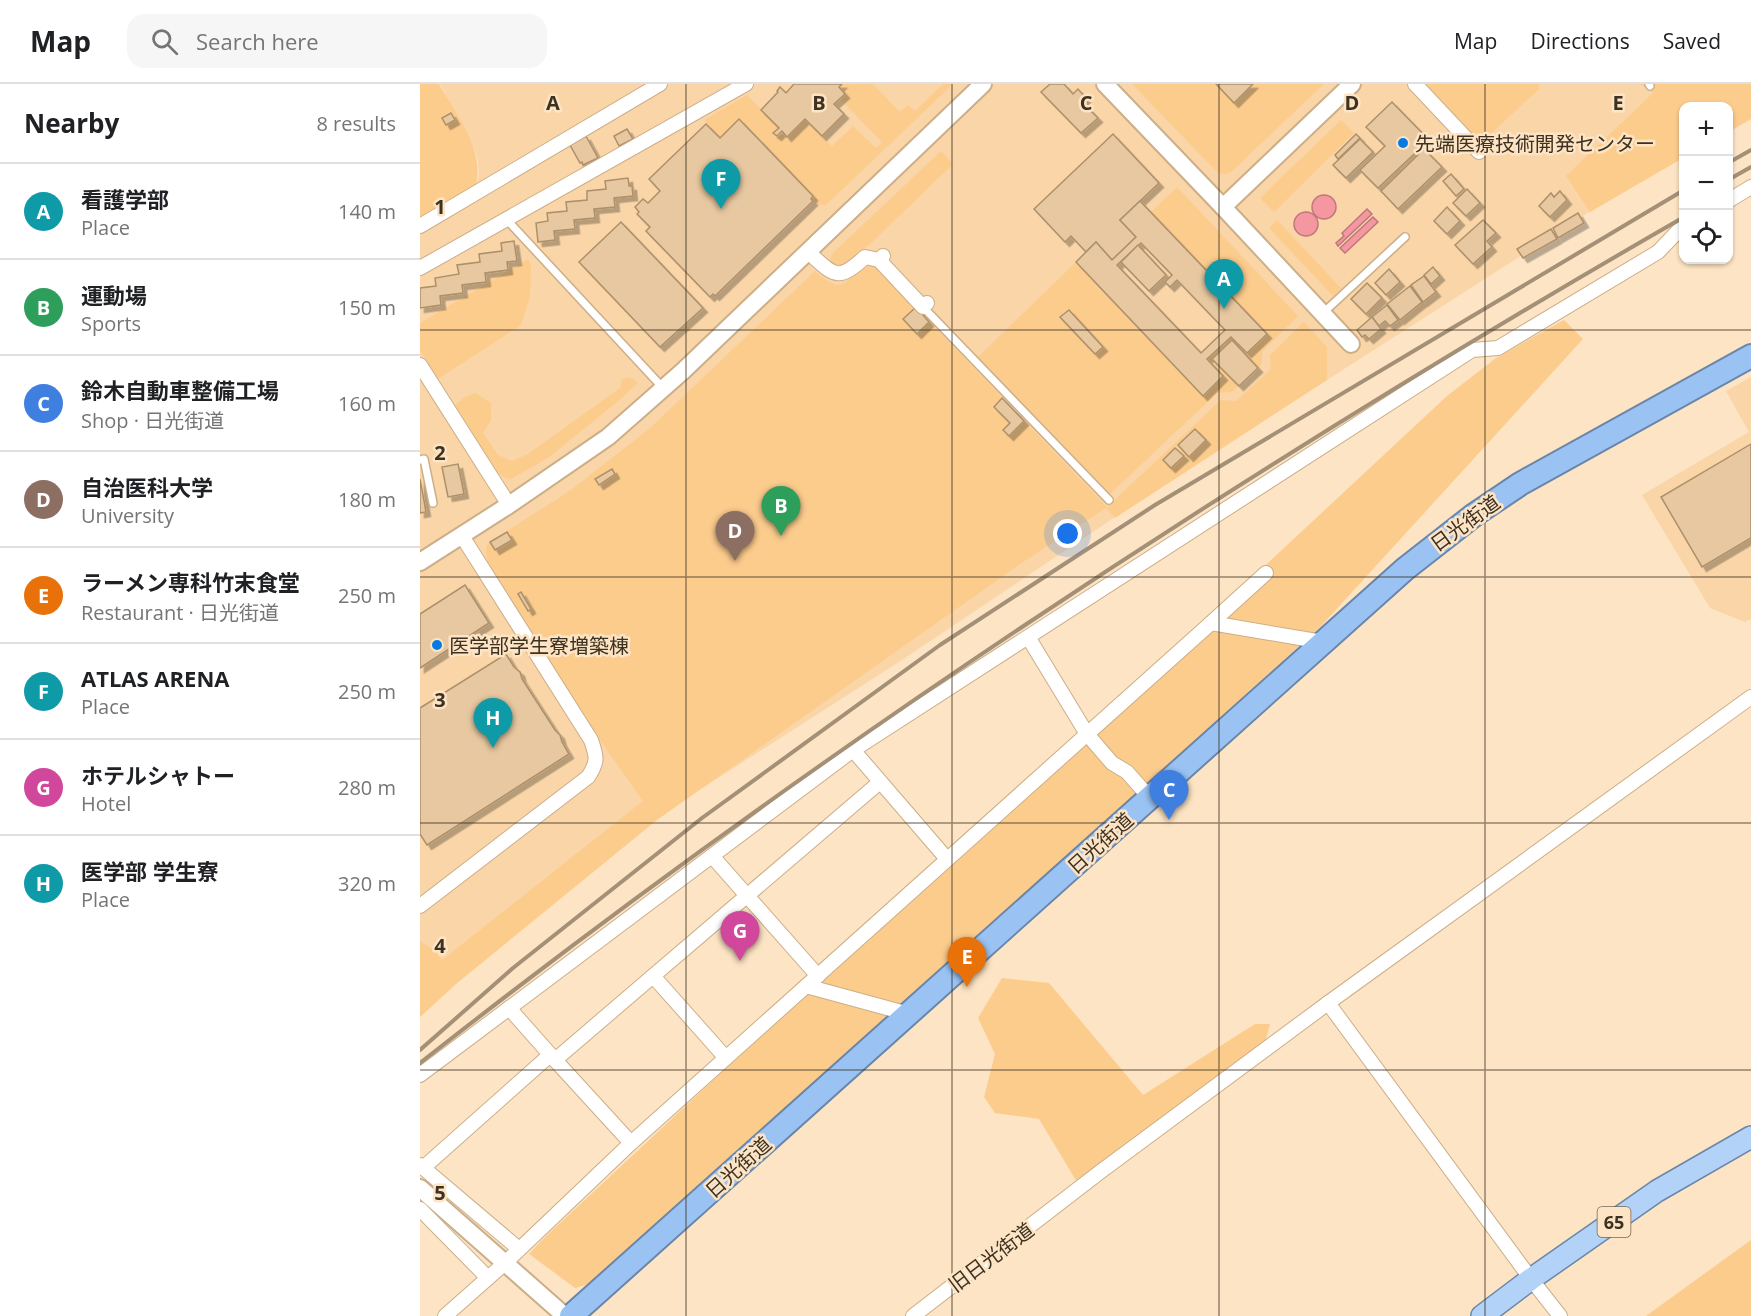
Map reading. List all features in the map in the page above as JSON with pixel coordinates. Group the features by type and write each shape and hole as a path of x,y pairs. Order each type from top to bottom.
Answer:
{"highway":[{"name":"日光街道","path":"571,1316 1405,569 1473,515 1520,484 1751,356"}],"main road":[{"name":"65","path":"1482,1316 1658,1191 1751,1137"}],"street":[{"path":"420,226 660,84"},
{"path":"420,268 746,84"},
{"path":"420,562 509,505 608,437 664,388 983,84"},
{"path":"1105,84 1351,344"},
{"path":"1223,207 1352,84"},
{"path":"1415,84 1479,152"},
{"path":"1733,198 1751,187"},
{"path":"420,1075 853,750 1472,350 1498,348 1658,252 1679,230"},
{"path":"808,252 834,273 843,274 865,257 881,258 925,305"},
{"path":"420,365 509,505"},
{"path":"420,906 588,777 596,766 596,753 591,740 462,536"},
{"path":"445,1316 505,1263 631,1143 1266,573"},
{"path":"1211,623 1323,642"},
{"path":"1028,638 1087,734 1112,763 1128,772 1150,798"},
{"name":"旧日光街道","path":"914,1316 1100,1172 1328,1003 1751,697"},
{"path":"853,750 947,860"},
{"path":"519,1249 422,1166 652,976 880,782"},
{"path":"712,856 818,976"},
{"path":"652,976 726,1058"},
{"path":"806,986 909,1014"},
{"path":"1328,1003 1560,1316"},
{"path":"509,1008 631,1143"},
{"path":"420,1188 566,1316"},
{"path":"420,1209 488,1278"}],"lane":[{"path":"507,220 664,388"},
{"path":"1323,314 1405,237"},
{"path":"925,305 1109,500"},
{"path":"420,460 424,459 433,503"}],"shaded area":[{"path":"420,84 439,84 461,120 473,146 478,172 476,185 420,219"},
{"path":"440,84 1751,84 1732,102 1679,102 1679,155 1148,495 902,660 584,864 420,1017 420,220 476,185 479,175 474,148"},
{"path":"842,84 873,84 900,112 908,105 915,111 943,84 953,84 826,205 818,204 811,199 813,196 739,120 720,138 704,120 747,95 779,128 773,133 776,136 782,131 787,137 805,119 832,146 853,126 876,148 882,142 840,99 845,94 839,87"},
{"path":"1132,84 1216,84 1234,103 1253,84 1324,84 1231,172 1224,174 1215,170"},
{"path":"1421,84 1539,84 1539,89 1483,141 1479,142"},
{"path":"1640,84 1751,84 1751,119 1733,130 1733,102 1679,102 1679,160 1590,212 1566,176 1653,93"},
{"path":"1341,120 1354,133 1274,212 1260,198"},
{"path":"941,151 953,164 871,243 846,264 839,268 833,265 830,258 833,253"},
{"path":"1177,187 1298,316 1262,352 1262,364 1232,392 1217,393 1110,494 978,357 1076,262 1203,395 1223,376 1207,359 1231,337 1247,353 1267,334 1151,212"},
{"path":"1324,195 1333,198 1336,207 1333,216 1324,219 1315,216 1312,207 1315,198"},
{"path":"1367,209 1372,214 1338,246 1336,243 1344,236 1342,233"},
{"path":"1306,212 1315,215 1318,224 1315,233 1306,236 1297,233 1294,224 1297,215"},
{"path":"1373,217 1378,222 1345,253 1340,248"},
{"path":"1277,220 1341,288 1333,296 1269,228"},
{"path":"528,259 531,265 530,296 521,325 438,379 420,350 420,323"},
{"path":"871,265 878,268 1107,507 1221,400 1236,401 1271,369 1270,355 1304,322 1327,347 1327,380 1115,518 1106,508 1020,564 657,820 456,984 420,1017 420,941 434,950 442,960 643,801 602,743 490,568 486,552 488,543 571,490 650,428 815,271 826,280 841,284"},
{"path":"1564,320 1583,339 1322,625 600,1281 575,1288 529,1254 1447,396 1496,358"},
{"path":"630,377 638,383 617,402 548,458 511,479 498,473 455,405 463,398 475,393 491,403 491,420 483,433 498,455 512,461 528,454 620,388 622,379"},
{"path":"1751,377 1751,619 1745,622 1710,608 1642,495 1749,432 1726,391"},
{"path":"1002,978 1049,983 1143,1095 1255,1024 1270,1024 1264,1046 1077,1182 1039,1119 995,1113 984,1097 995,1054 978,1018"},
{"path":"1751,1240 1751,1316 1646,1316"}],"building":[{"path":"794,84 842,84 839,87 845,94 834,104 844,114 822,136 805,119 787,137 782,131 777,136 773,133 779,128 761,110 780,87 786,93"},
{"path":"1050,84 1064,84 1073,94 1078,89 1086,98 1082,102 1098,118 1081,133 1041,92"},
{"path":"1216,84 1253,84 1234,103"},
{"name":"先端医療技術開発センター","path":"1392,102 1429,140 1378,188 1360,170 1385,146 1366,127"},
{"path":"451,113 455,120 446,125 442,118"},
{"path":"739,119 813,196 811,199 813,201 715,296 713,294 710,297 646,231 650,227 637,214 639,212 635,207 643,199 648,203 660,191 649,179 706,124 720,138"},
{"path":"627,129 633,139 619,146 614,136"},
{"path":"1113,134 1159,183 1120,220 1136,237 1112,260 1096,242 1086,252 1071,236 1065,242 1034,209"},
{"path":"1356,134 1360,138 1338,159 1335,155"},
{"path":"586,136 598,158 583,165 570,145"},
{"path":"1360,139 1373,152 1346,178 1333,165"},
{"path":"1424,149 1442,167 1398,209 1381,191"},
{"path":"1451,174 1464,189 1456,196 1443,181"},
{"path":"628,178 633,196 614,198 615,207 594,209 595,218 574,220 575,229 554,231 555,240 538,242 536,223 548,221 547,213 567,211 566,202 587,200 587,191 606,189 605,181"},
{"path":"1467,189 1480,203 1466,216 1453,203"},
{"path":"1560,191 1567,200 1550,217 1539,206 1551,193 1554,197"},
{"path":"1140,201 1267,334 1247,353 1231,337 1207,359 1223,376 1203,396 1076,262 1096,242 1112,260 1136,237 1120,220","holes":["1141,243 1172,275 1165,282 1170,287 1177,280 1225,330 1201,353 1117,265"]},
{"path":"1447,207 1460,221 1447,234 1434,221"},
{"path":"1578,213 1584,223 1558,238 1553,228"},
{"path":"1483,220 1496,233 1487,241 1492,247 1473,264 1455,245"},
{"path":"621,222 703,308 660,347 579,262"},
{"path":"1551,229 1557,239 1523,258 1517,249"},
{"path":"514,241 517,261 507,262 508,270 485,273 486,282 462,285 463,293 440,296 441,305 420,308 420,288 436,286 435,278 459,274 457,265 480,262 479,254 502,251 501,243"},
{"path":"1138,245 1166,275 1149,291 1121,262"},
{"path":"1433,267 1440,276 1431,284 1424,275"},
{"path":"1389,269 1400,282 1386,295 1375,283"},
{"path":"1424,276 1436,292 1423,302 1411,285"},
{"path":"1367,283 1382,298 1366,314 1351,299"},
{"path":"1410,286 1422,302 1400,320 1387,304"},
{"path":"1387,305 1398,320 1390,326 1385,321 1379,326 1372,317"},
{"path":"916,307 929,322 917,334 903,319"},
{"path":"1069,310 1103,347 1095,354 1060,317"},
{"path":"1372,317 1381,329 1369,339 1365,335 1362,337 1357,330"},
{"path":"1232,340 1258,368 1239,386 1212,359"},
{"path":"1002,398 1024,421 1009,436 1003,430 1010,423 994,407"},
{"path":"1195,429 1206,440 1189,457 1178,445"},
{"path":"1751,444 1751,538 1702,567 1661,497"},
{"path":"1175,448 1184,456 1171,468 1163,460"},
{"path":"458,464 464,494 448,497 442,467"},
{"path":"612,469 615,474 599,485 595,479"},
{"path":"420,479 426,512 420,513"},
{"path":"507,532 512,540 495,550 490,542"},
{"name":"医学部学生寮増築棟","path":"465,585 489,623 420,668 420,614"},
{"path":"521,592 531,609 528,611 518,594"},
{"path":"506,654 560,735 569,754 427,845 420,834 420,708"}],"railway":[{"path":"1733,160 1751,150"},
{"path":"1733,177 1751,167"},
{"path":"420,1050 513,968 702,818 940,645 1155,505 1679,193"},
{"path":"420,1063 724,834 879,724 1037,617 1196,513 1357,412 1679,220"}],"place":[{"name":"先端医療技術開発センター","path":"1403,143"},
{"name":"ATLAS ARENA","path":"721,209"},
{"name":"看護学部","path":"1224,309"},
{"name":"運動場","path":"781,536"},
{"name":"自治医科大学","path":"735,561"},
{"name":"医学部学生寮増築棟","path":"437,645"},
{"name":"医学部 学生寮","path":"493,748"},
{"name":"鈴木自動車整備工場","path":"1169,820"},
{"name":"ホテルシャトー","path":"740,961"},
{"name":"ラーメン専科竹末食堂","path":"967,987"}]}
